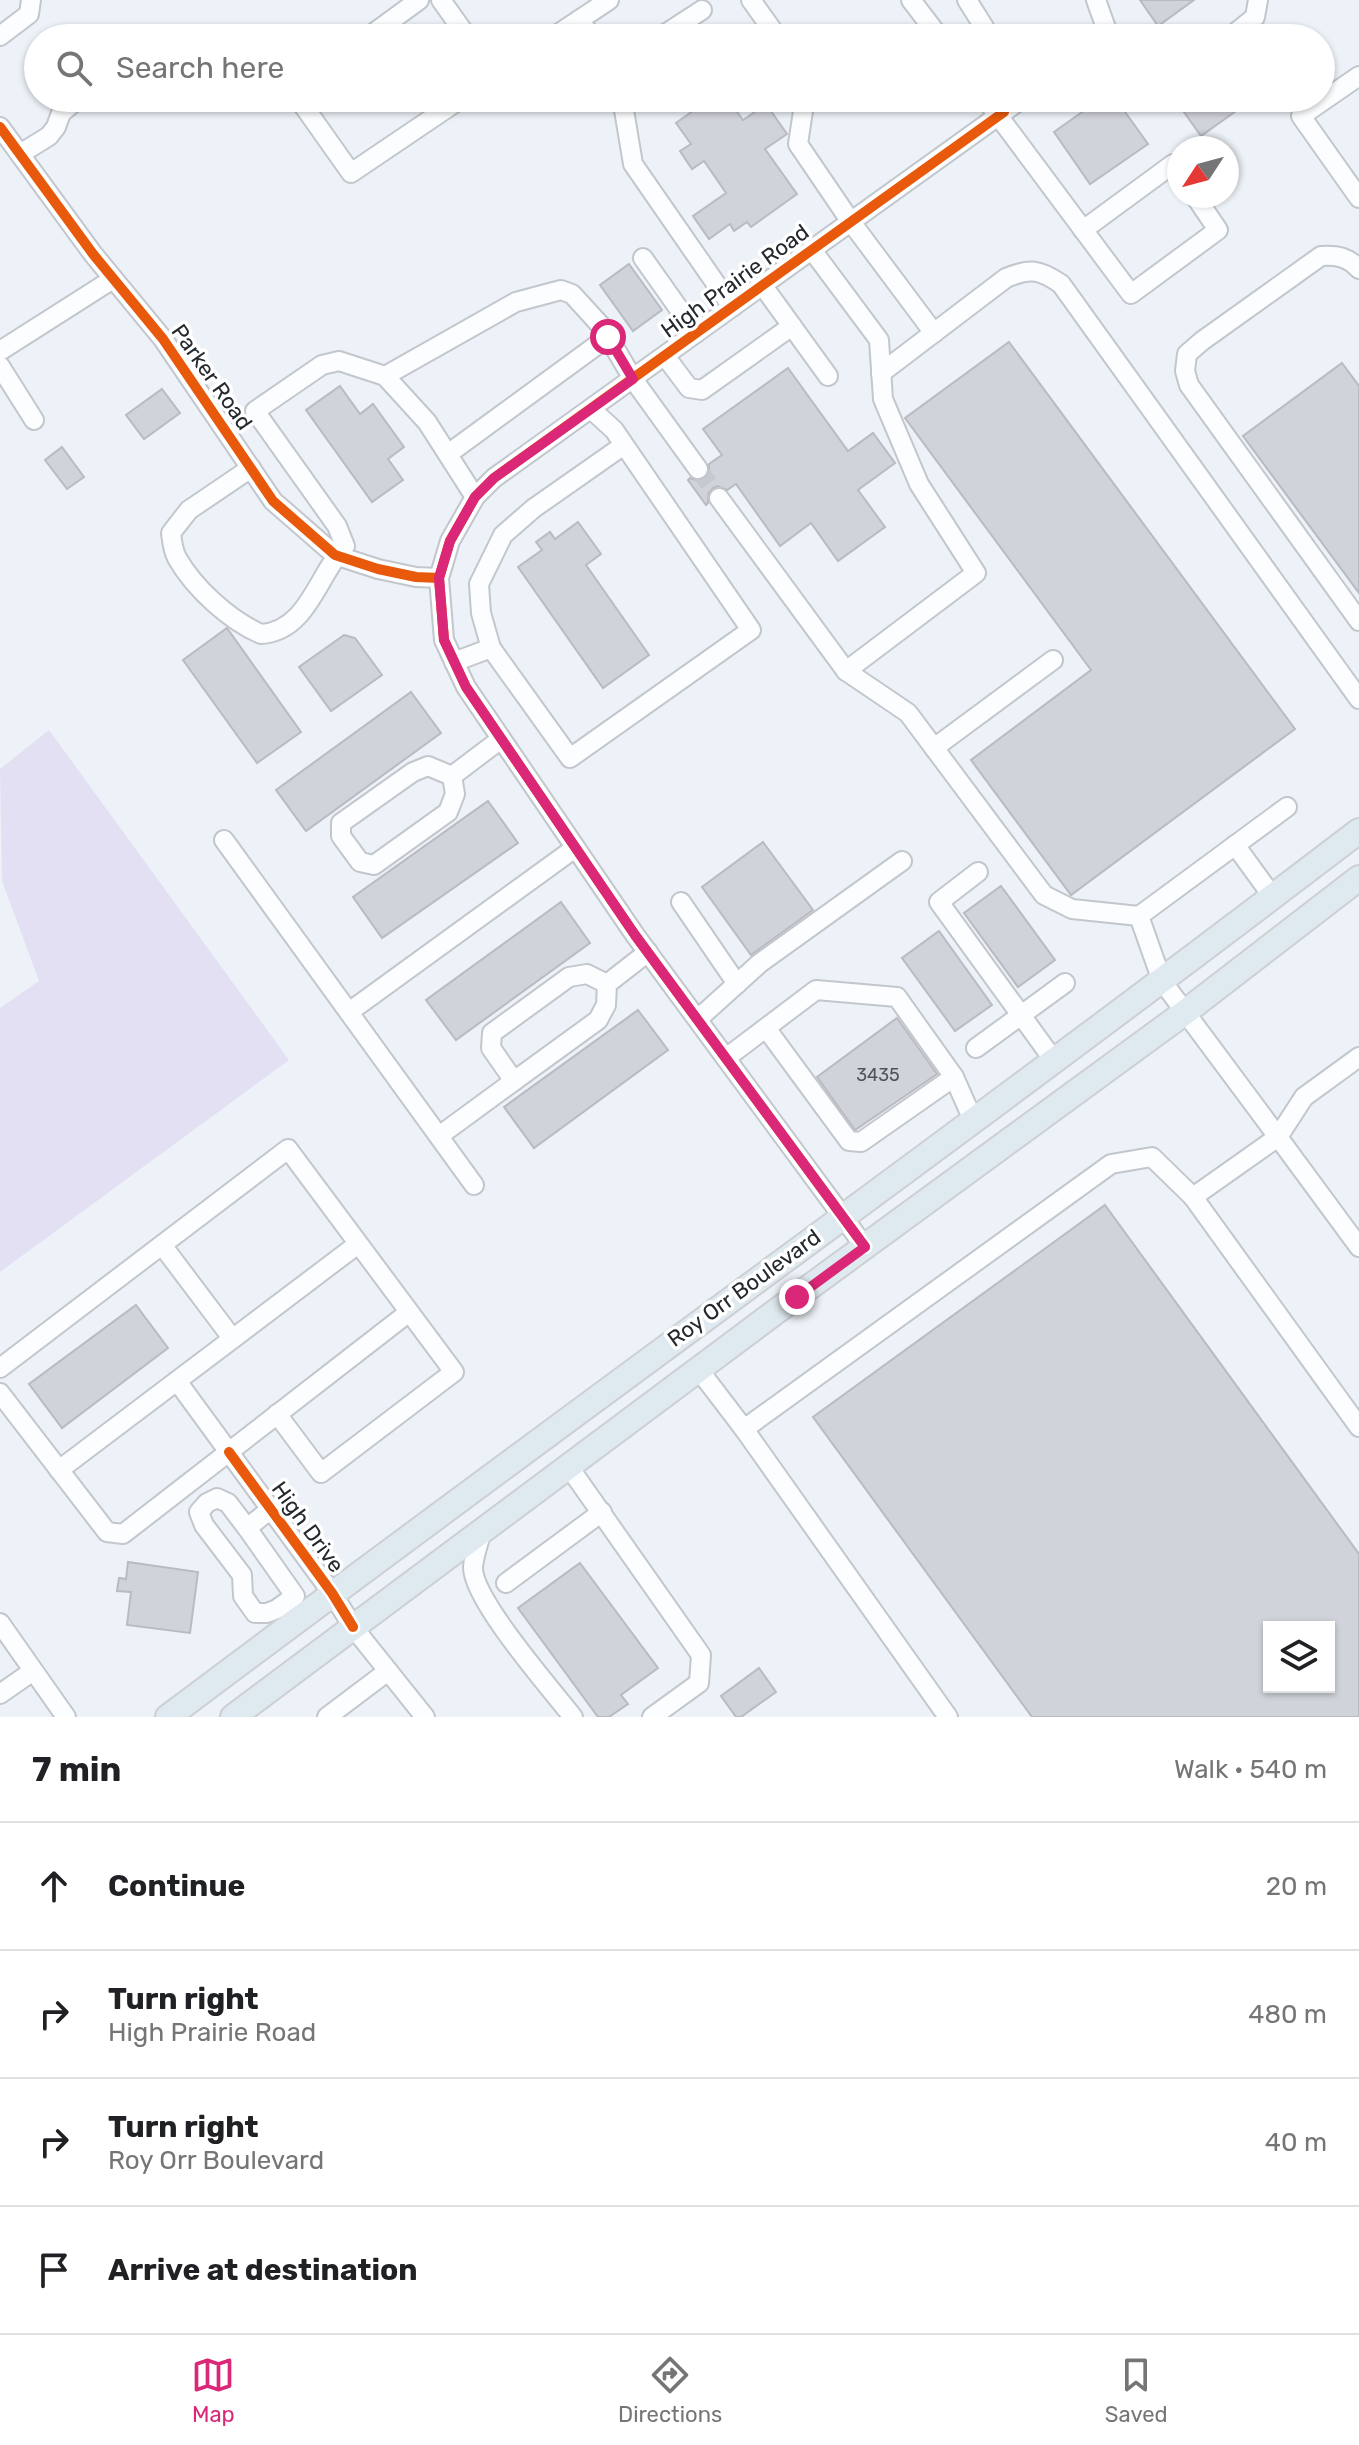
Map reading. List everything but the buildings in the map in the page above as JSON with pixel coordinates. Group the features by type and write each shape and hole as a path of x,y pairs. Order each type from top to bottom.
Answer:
{"main road":[{"name":"Roy Orr Boulevard","path":"168,1717 842,1216 1055,1062 1359,831"},
{"name":"Roy Orr Boulevard","path":"233,1717 1184,1013 1359,878"}],"street":[{"path":"0,36 29,14 31,0"},
{"path":"386,24 419,0"},
{"path":"441,0 458,24"},
{"path":"573,24 609,0"},
{"path":"751,0 768,24"},
{"path":"911,0 929,24"},
{"path":"967,0 982,24"},
{"path":"1096,0 1101,24"},
{"path":"1246,24 1255,17 1258,0"},
{"path":"680,24 702,10"},
{"path":"579,20 582,24"},
{"path":"1335,93 1359,76"},
{"path":"20,154 49,136 62,112"},
{"path":"308,112 351,173 441,112"},
{"path":"624,112 633,164 732,307"},
{"path":"803,112 798,144 851,222 934,333"},
{"name":"High Prairie Road","path":"865,1247 648,952 466,687 444,640 439,578 450,541 475,497 494,478 1004,112"},
{"path":"1307,112 1301,116 1359,198"},
{"path":"1001,114 1131,294 1218,230 1203,208"},
{"name":"Parker Road","path":"0,127 113,279 163,339 273,501 335,555 390,572 439,578"},
{"path":"1083,230 1167,168"},
{"path":"812,250 879,340 883,399 919,484 976,573 846,671"},
{"path":"1359,269 1352,260 1336,255 1321,256 1202,341 1187,354 1185,371 1189,385 1359,621"},
{"path":"643,258 696,333"},
{"path":"881,373 1006,278 1024,270 1045,273 1061,284 1359,699"},
{"path":"0,351 113,279"},
{"path":"763,286 828,376"},
{"path":"385,376 516,302 561,290 572,294 603,328 633,379 698,469"},
{"path":"665,356 689,388 702,390 792,326"},
{"path":"448,454 608,337"},
{"path":"251,468 189,510 171,533 175,555 187,573 245,627 266,634 298,614 315,596 335,555 345,546 341,533 255,411 322,365 339,361 385,376 427,422 475,497"},
{"path":"0,366 34,420"},
{"path":"591,409 614,430 751,630 570,758 491,648 481,613 479,584 503,535 534,508 624,445"},
{"path":"719,498 846,671 908,713 1044,895 1072,909 1139,916 1287,807"},
{"path":"454,662 491,648"},
{"path":"934,748 1053,660"},
{"path":"452,776 501,739"},
{"path":"428,766 452,776 455,794 448,812 374,865 360,862 341,836 341,823 413,772 428,766"},
{"path":"224,840 474,1185"},
{"path":"1235,845 1273,897"},
{"path":"349,1012 575,848"},
{"path":"698,1019 760,963 902,861"},
{"path":"978,872 939,902 1055,1062"},
{"path":"681,902 737,984"},
{"path":"1139,916 1162,981 1359,1247"},
{"path":"439,1136 598,1020 606,1005 607,984 648,952"},
{"path":"514,1081 491,1048 492,1033 569,977 587,974 607,984"},
{"path":"976,1048 1065,983"},
{"path":"726,1058 816,990 897,997 954,1077 973,1120"},
{"path":"766,1028 849,1141 861,1142 954,1077"},
{"path":"1193,1197 1278,1137 1304,1097 1359,1057"},
{"path":"0,1368 288,1149 454,1372 321,1473 277,1414"},
{"path":"744,1429 1111,1164 1152,1157 1193,1197 1359,1427"},
{"path":"59,1470 358,1244"},
{"path":"162,1245 232,1338"},
{"path":"0,1393 107,1532 123,1534 408,1313"},
{"path":"699,1370 948,1717"},
{"name":"High Drive","path":"177,1381 332,1593 353,1627 425,1717"},
{"path":"569,1467 701,1655 699,1683 652,1717"},
{"path":"217,1498 228,1503 247,1528 295,1596 267,1613 255,1613 243,1596 242,1575 204,1525 199,1512 217,1498"},
{"path":"247,1528 271,1509"},
{"path":"506,1583 602,1512"},
{"path":"482,1530 473,1569 480,1590 504,1629 573,1717"},
{"path":"0,1623 66,1717"},
{"path":"0,1694 33,1671"},
{"path":"327,1717 388,1671"}],"shaded area":[{"path":"49,730 289,1060 0,1272 0,1008 39,981 2,881 0,769"}],"tunnel":[{"path":"698,469 719,498"}],"cycle path":[{"path":"865,1247 635,935 466,687 444,640 439,578 450,541 475,497 494,478 1004,112"},
{"path":"0,127 93,254 163,339 273,501 335,555 378,569 439,578"},
{"path":"229,1452 332,1593 353,1627"}],"route":[{"path":"608,337 633,379 494,478 475,497 450,541 439,578 444,640 466,687 635,935 865,1247 797,1297"}]}
